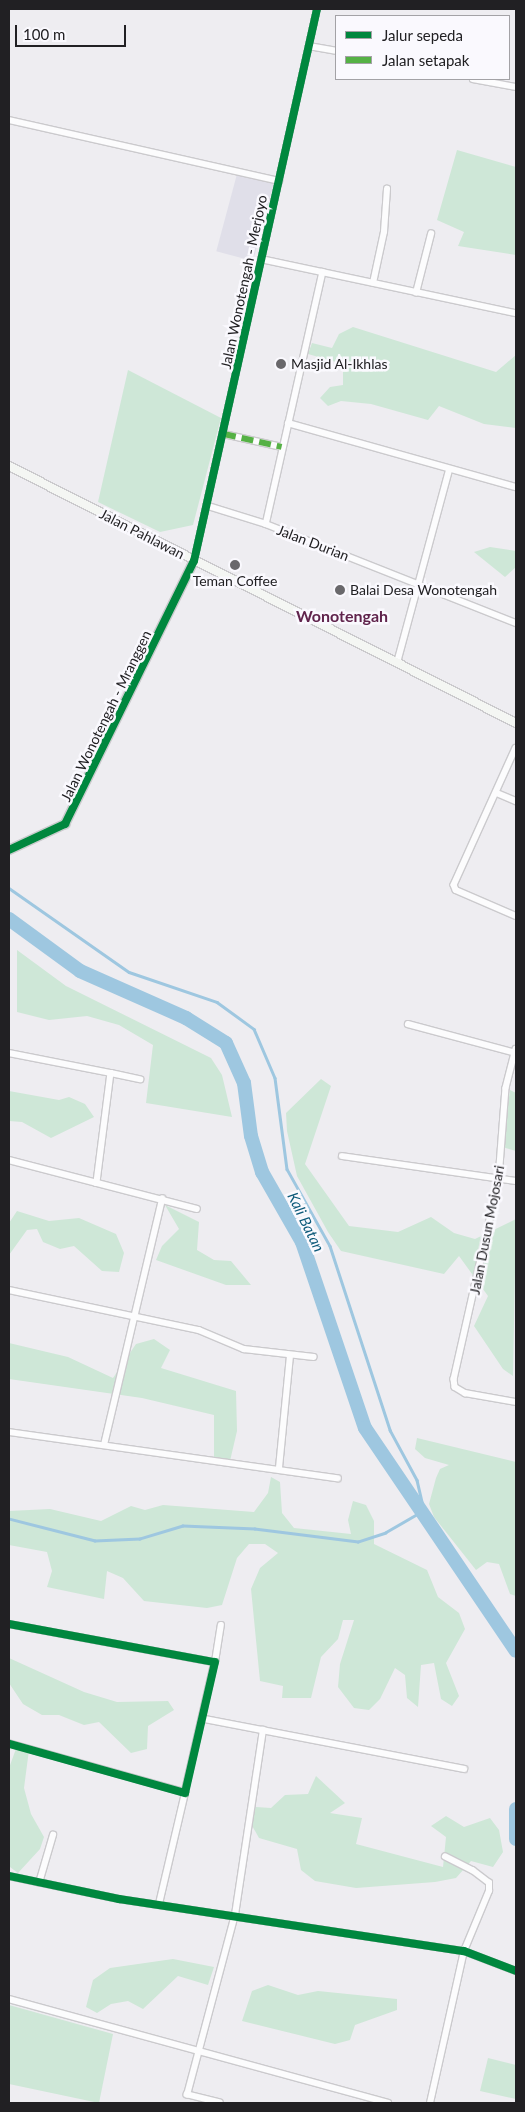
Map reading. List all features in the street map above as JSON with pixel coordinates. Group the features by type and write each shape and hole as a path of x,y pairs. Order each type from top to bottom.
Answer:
{"main road":[{"name":"Jalan Pahlawan","path":"9,466 516,723"},
{"name":"Jalan Wonotengah - Mranggen","path":"9,850 65,824 194,561"}],"street":[{"name":"Jalan Wonotengah - Merjoyo","path":"194,561 208,506 261,258 318,9"},
{"path":"309,46 335,51"},
{"path":"477,80 516,88"},
{"path":"9,120 279,181"},
{"path":"373,283 388,189"},
{"path":"416,293 431,234"},
{"path":"261,258 416,293 516,313"},
{"name":"Jalan Durian","path":"323,272 266,524 516,623"},
{"path":"288,423 449,470 516,487"},
{"path":"224,434 282,447"},
{"path":"397,663 449,470"},
{"path":"208,506 266,524"},
{"path":"516,748 498,793 454,885 456,890 516,916"},
{"path":"498,793 516,801"},
{"path":"408,1024 516,1052"},
{"name":"Jalan Dusun Mojosari","path":"516,1052 506,1088 499,1180 454,1381 465,1393 516,1402"},
{"path":"9,1053 140,1079"},
{"path":"97,1183 111,1073"},
{"path":"342,1156 516,1182"},
{"path":"9,1160 197,1209"},
{"path":"104,1445 131,1317 162,1199"},
{"path":"9,1290 199,1330 244,1349 290,1356 314,1356"},
{"path":"279,1468 290,1356"},
{"path":"9,1432 279,1468 338,1478"},
{"path":"9,1624 215,1662"},
{"path":"160,1904 185,1793 205,1719 221,1625"},
{"path":"205,1719 464,1769"},
{"path":"220,2103 188,2094 235,1915 263,1730"},
{"path":"9,1744 185,1793"},
{"path":"38,1883 53,1835"},
{"path":"430,2103 464,1951 488,1883 445,1857"},
{"path":"9,1876 38,1883 160,1904 464,1951 516,1971"},
{"path":"9,1999 388,2103"}],"shaded area":[{"path":"237,174 274,184 253,261 216,251"}],"green space":[{"path":"457,150 516,167 516,255 458,246 464,232 437,220"},
{"path":"353,327 496,372 516,355 516,428 484,424 439,406 428,420 371,404 341,401 328,406 320,398 330,387 343,385 343,364 308,354 312,343 332,348 339,334"},
{"path":"128,370 221,418 193,525 160,532 98,502"},
{"path":"490,547 516,551 516,567 505,577 474,552"},
{"path":"17,950 66,986 211,1058 222,1075 232,1117 146,1103 153,1045 119,1025 87,1016 49,1020 17,1012"},
{"path":"321,1079 331,1086 305,1164 349,1226 398,1232 431,1217 454,1233 475,1239 516,1219 513,1376 503,1369 474,1326 488,1296 459,1256 444,1274 341,1251 328,1232 297,1176 287,1131 286,1113"},
{"path":"510,1090 516,1093 516,1151 502,1147"},
{"path":"9,1091 59,1100 69,1097 85,1104 94,1117 51,1138 22,1122 9,1121"},
{"path":"165,1205 199,1222 197,1250 214,1260 231,1261 251,1285 226,1285 156,1260 162,1246 179,1229"},
{"path":"17,1211 49,1221 79,1218 116,1234 124,1253 119,1272 102,1271 74,1246 60,1249 43,1242 37,1229 27,1230 9,1255 9,1223"},
{"path":"154,1339 170,1350 161,1368 236,1391 237,1431 230,1461 214,1459 214,1415 142,1398 9,1379 9,1343 68,1357 113,1378 136,1344"},
{"path":"417,1438 516,1462 516,1596 510,1594 499,1564 487,1562 476,1570 434,1517 429,1504 436,1478 440,1469 449,1465 425,1458 415,1449"},
{"path":"271,1477 280,1482 282,1513 294,1528 351,1534 348,1520 353,1501 366,1505 374,1521 374,1544 427,1570 438,1597 459,1613 465,1629 446,1663 459,1696 452,1706 441,1699 434,1663 421,1665 418,1707 407,1698 405,1675 395,1668 380,1699 369,1710 354,1708 338,1687 340,1664 354,1620 343,1620 338,1639 321,1657 311,1698 282,1698 283,1686 260,1681 251,1589 260,1568 278,1553 265,1544 249,1544 237,1558 222,1605 207,1608 144,1601 123,1578 107,1571 104,1599 47,1587 52,1571 47,1552 9,1545 9,1511 50,1509 101,1521 131,1506 145,1510 163,1505 254,1512 268,1493"},
{"path":"9,1658 84,1692 117,1702 168,1701 174,1710 148,1726 147,1749 131,1753 99,1722 84,1725 59,1715 42,1715 23,1704 9,1683"},
{"path":"17,1746 29,1750 24,1788 31,1814 44,1837 40,1849 18,1873 10,1867 9,1851 9,1768"},
{"path":"316,1776 345,1803 330,1813 362,1818 356,1844 443,1867 446,1837 431,1826 446,1816 464,1827 490,1818 499,1830 503,1852 493,1867 471,1861 456,1878 435,1882 356,1888 315,1881 301,1870 297,1849 259,1838 250,1822 256,1807 271,1808 285,1795 308,1794"},
{"path":"173,1959 214,1967 208,1985 178,1976 143,2009 128,2001 111,2004 97,2013 86,2007 93,1980 110,1968"},
{"path":"268,1985 298,1995 318,1991 397,1999 397,2010 355,2025 350,2040 335,2044 242,2021 252,1991"},
{"path":"9,2005 113,2034 99,2103 9,2084"},
{"path":"488,2058 516,2065 516,2099 480,2091"}],"waterway":[{"path":"9,888 129,972 217,1002 254,1029 275,1078 287,1169 330,1246 390,1430 417,1480 423,1505 420,1513 386,1533 358,1542 255,1529 183,1526 140,1539 95,1541 9,1519"},
{"name":"Kali Batan","path":"9,919 80,971 186,1018 226,1043 244,1083 251,1136 262,1172 302,1242 365,1428 516,1651"},
{"name":"Kali Batan","path":"516,1809 516,1839"}],"marked path":[{"path":"224,434 282,447"}],"cycle path":[{"path":"9,850 65,824 194,561 317,9"},
{"path":"9,1624 215,1662 185,1793 9,1744"},
{"path":"9,1876 119,1899 464,1951 516,1971"}],"place":[{"name":"Masjid Al-Ikhlas","path":"281,364"},
{"name":"Teman Coffee","path":"235,565"},
{"name":"Balai Desa Wonotengah","path":"340,590"}],"district":[{"name":"Wonotengah","path":"342,616"}]}
